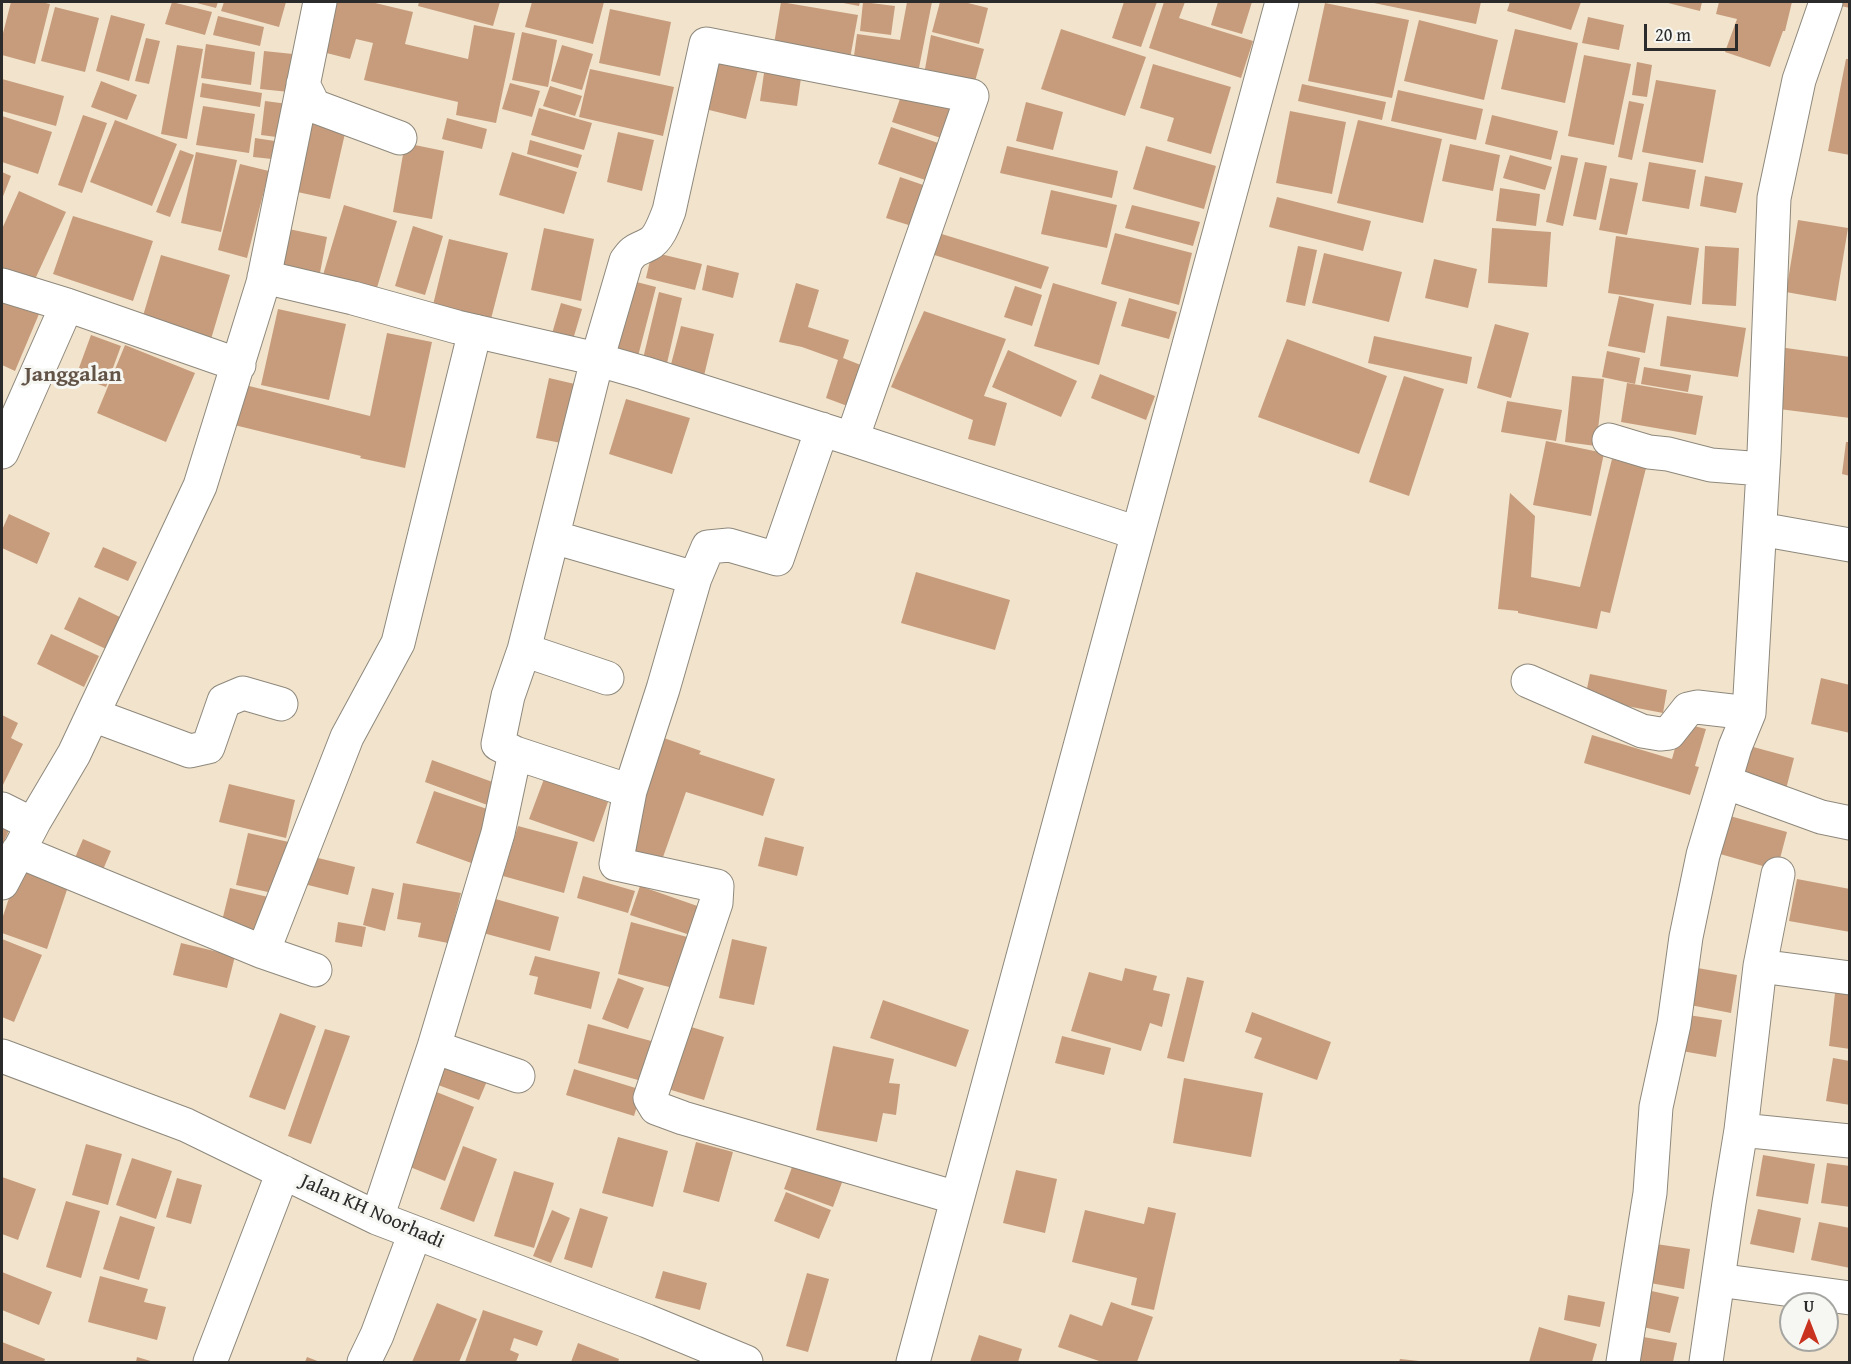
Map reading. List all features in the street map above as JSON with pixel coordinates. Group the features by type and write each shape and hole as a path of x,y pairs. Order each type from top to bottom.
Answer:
{"street":[{"path":"2,883 25,837 74,754 201,486 264,277 320,2"},
{"path":"913,1362 1282,2"},
{"path":"1623,1362 1650,1193 1656,1107 1674,1024 1686,937 1703,855 1749,713 1763,469 1774,198 1799,80 1826,2"},
{"path":"630,791 515,753 498,744 508,696 524,650 597,360 626,261 637,248 651,244 663,226 669,211 706,44 972,96 837,434 777,559 729,544 708,547 695,578 630,791 616,864 717,886 716,903 650,1098 656,1108 694,1122 957,1198"},
{"path":"303,84 314,105 400,138"},
{"path":"264,277 597,360 837,434 1137,533"},
{"path":"2,285 67,305 239,366"},
{"path":"2,452 67,305"},
{"path":"263,952 347,737 398,643 475,331"},
{"path":"1609,440 1649,452 1668,454 1711,465 1763,469"},
{"path":"1760,529 1850,545"},
{"path":"553,537 695,578"},
{"path":"524,650 607,678"},
{"path":"1528,681 1642,731 1660,734 1670,733 1688,708 1749,713"},
{"path":"93,715 190,751 208,747 224,701 243,693 281,704"},
{"path":"377,1218 434,1047 498,833 515,753"},
{"path":"1725,782 1821,818 1850,823"},
{"path":"2,809 25,837 263,952 315,970"},
{"path":"1706,1362 1741,1130 1760,966 1778,874"},
{"path":"1760,966 1850,978"},
{"path":"434,1047 518,1076"},
{"name":"Jalan KH Noorhadi","path":"2,1056 186,1125 377,1218 647,1321 746,1362"},
{"path":"1741,1130 1850,1141"},
{"path":"210,1362 283,1172"},
{"path":"364,1362 377,1335 415,1233"},
{"path":"1718,1280 1850,1298"}],"building":[{"path":"11,2 50,4 35,64 2,55 2,37"},
{"path":"172,2 212,12 205,35 165,24"},
{"path":"193,2 218,2 216,8"},
{"path":"224,2 286,2 279,27 221,11"},
{"path":"323,2 371,2 413,12 405,44 468,59 474,25 515,33 496,123 456,115 458,102 364,80 373,43 356,39 350,59 311,49"},
{"path":"419,2 500,2 493,26 418,6"},
{"path":"532,2 604,2 593,44 525,27"},
{"path":"781,2 858,15 849,64 773,50"},
{"path":"838,2 860,2 859,6"},
{"path":"863,2 895,6 891,35 860,31"},
{"path":"907,2 932,2 918,73 853,63 857,34 900,40"},
{"path":"940,2 964,2 988,8 979,44 932,32"},
{"path":"1124,2 1157,2 1141,47 1112,38"},
{"path":"1164,2 1185,2 1179,18 1253,41 1241,78 1149,48"},
{"path":"1218,2 1252,2 1242,34 1211,25"},
{"path":"1369,2 1481,2 1476,24"},
{"path":"1510,2 1581,2 1571,30 1507,11"},
{"path":"1664,2 1702,2 1700,11"},
{"path":"1719,2 1792,2 1785,31 1783,31 1770,67 1725,52 1737,19 1716,14"},
{"path":"1841,2 1850,2 1850,8 1841,6"},
{"path":"1325,3 1409,20 1392,98 1308,81"},
{"path":"55,7 99,18 85,72 41,61"},
{"path":"610,9 671,22 660,76 599,63"},
{"path":"111,15 145,24 129,81 96,71"},
{"path":"218,16 264,27 260,46 213,35"},
{"path":"1588,17 1624,25 1619,50 1582,43"},
{"path":"1419,20 1498,40 1484,100 1404,81"},
{"path":"1061,29 1146,57 1125,116 1041,89"},
{"path":"1515,29 1578,43 1565,103 1501,89"},
{"path":"522,32 557,40 548,87 512,80"},
{"path":"931,35 984,49 974,85 925,69"},
{"path":"146,38 160,41 149,84 135,81"},
{"path":"206,44 255,52 251,85 201,78"},
{"path":"177,45 203,49 187,139 161,134"},
{"path":"562,45 593,54 582,90 551,81"},
{"path":"264,51 293,54 289,92 260,89"},
{"path":"720,52 760,62 746,119 705,109"},
{"path":"1584,55 1631,64 1614,145 1568,136"},
{"path":"1846,59 1850,59 1850,155 1828,151"},
{"path":"1637,62 1652,65 1647,97 1632,95"},
{"path":"1153,64 1231,87 1211,154 1167,141 1174,118 1140,108"},
{"path":"765,66 802,71 797,106 760,101"},
{"path":"590,69 674,87 663,136 579,117"},
{"path":"2,79 64,96 56,126 2,111"},
{"path":"1656,80 1716,90 1703,163 1642,152"},
{"path":"101,81 137,95 127,120 91,107"},
{"path":"202,83 262,93 260,107 200,97"},
{"path":"510,83 540,91 532,117 502,109"},
{"path":"1302,84 1386,102 1382,120 1298,101"},
{"path":"550,86 582,96 575,116 543,106"},
{"path":"903,90 958,108 947,140 892,122"},
{"path":"1398,90 1483,109 1476,140 1391,121"},
{"path":"265,101 288,104 284,138 261,135"},
{"path":"1629,101 1644,104 1632,160 1618,157"},
{"path":"1026,102 1063,112 1053,150 1016,141"},
{"path":"203,106 255,114 249,153 196,145"},
{"path":"539,108 592,123 584,150 531,135"},
{"path":"1290,111 1346,122 1332,194 1276,183"},
{"path":"83,115 107,123 82,193 58,185"},
{"path":"1492,115 1558,131 1551,160 1485,144"},
{"path":"2,116 52,132 38,174 2,162"},
{"path":"447,118 487,129 482,149 442,139"},
{"path":"115,120 177,144 152,206 90,182"},
{"path":"304,120 346,129 330,199 288,190"},
{"path":"1358,120 1442,139 1423,223 1337,203"},
{"path":"891,127 947,146 934,183 878,164"},
{"path":"618,132 654,140 642,191 607,182"},
{"path":"255,138 275,141 272,159 253,157"},
{"path":"530,140 582,155 578,168 527,154"},
{"path":"405,143 444,151 432,219 393,212"},
{"path":"1450,144 1500,155 1493,191 1442,181"},
{"path":"1007,146 1118,171 1112,198 1000,173"},
{"path":"1146,146 1216,166 1204,209 1133,189"},
{"path":"180,150 194,155 170,217 156,212"},
{"path":"196,152 237,160 221,232 181,223"},
{"path":"512,152 577,172 564,214 499,195"},
{"path":"1510,155 1552,167 1545,190 1503,178"},
{"path":"1561,155 1578,158 1563,226 1546,222"},
{"path":"1585,162 1607,166 1596,220 1573,216"},
{"path":"1649,162 1696,170 1689,209 1642,201"},
{"path":"240,164 269,171 247,258 218,250"},
{"path":"2,172 11,176 2,199"},
{"path":"1705,176 1743,183 1736,213 1700,206"},
{"path":"900,177 929,187 915,227 886,218"},
{"path":"1610,178 1638,183 1627,235 1599,230"},
{"path":"1500,188 1540,194 1536,226 1496,221"},
{"path":"1051,190 1117,205 1107,248 1041,234"},
{"path":"19,191 66,212 31,288 2,275 2,229"},
{"path":"1277,197 1371,221 1363,251 1269,227"},
{"path":"344,205 397,221 376,291 323,275"},
{"path":"1132,205 1200,222 1193,246 1125,228"},
{"path":"73,216 153,241 133,301 53,274"},
{"path":"1798,220 1848,228 1836,301 1786,292"},
{"path":"413,226 443,236 425,295 395,286"},
{"path":"279,227 327,237 317,288 268,277"},
{"path":"544,228 594,239 581,301 531,290"},
{"path":"1492,228 1551,232 1547,287 1488,283"},
{"path":"932,231 1049,267 1041,289 925,252"},
{"path":"1115,233 1192,253 1179,305 1101,284"},
{"path":"1616,236 1699,248 1691,305 1608,293"},
{"path":"449,239 508,253 491,319 433,305"},
{"path":"1298,246 1317,250 1305,306 1286,302"},
{"path":"1705,246 1739,248 1736,306 1702,304"},
{"path":"652,252 702,264 695,290 646,278"},
{"path":"1324,253 1402,272 1389,322 1312,303"},
{"path":"161,255 230,275 209,346 140,326"},
{"path":"1434,259 1477,269 1468,308 1425,298"},
{"path":"707,265 739,273 733,298 702,290"},
{"path":"625,279 656,287 636,364 605,357"},
{"path":"796,283 819,290 808,327 849,340 843,358 871,369 858,410 826,398 838,360 802,347 779,342"},
{"path":"1053,283 1117,302 1099,365 1034,346"},
{"path":"1015,286 1042,295 1032,326 1004,317"},
{"path":"659,292 682,298 665,372 641,367"},
{"path":"1619,296 1654,304 1645,353 1608,346"},
{"path":"1129,298 1177,312 1169,339 1121,326"},
{"path":"2,299 39,314 15,371 2,365"},
{"path":"561,303 582,309 572,343 551,337"},
{"path":"278,309 346,324 329,400 261,385"},
{"path":"924,311 1006,339 984,396 1007,403 995,446 968,439 973,420 891,387"},
{"path":"1667,316 1746,328 1738,377 1660,366"},
{"path":"1495,324 1529,333 1511,398 1477,388"},
{"path":"681,326 714,334 703,380 669,372"},
{"path":"387,333 432,342 405,468 222,422 233,382 370,416"},
{"path":"91,335 121,346 106,387 76,376"},
{"path":"1374,336 1472,357 1467,384 1368,363"},
{"path":"1287,339 1387,376 1359,454 1258,417"},
{"path":"125,345 195,373 166,442 97,413"},
{"path":"1779,347 1850,357 1850,418 1771,408"},
{"path":"1008,350 1077,381 1061,417 992,387"},
{"path":"1607,351 1640,358 1635,384 1602,377"},
{"path":"1644,367 1691,375 1688,392 1641,384"},
{"path":"1100,374 1155,396 1146,420 1091,398"},
{"path":"1404,376 1444,389 1409,496 1369,482"},
{"path":"1572,376 1604,379 1596,446 1565,442"},
{"path":"549,378 579,385 566,444 536,438"},
{"path":"1627,383 1703,396 1696,435 1621,422"},
{"path":"626,399 690,418 672,474 609,454"},
{"path":"1507,401 1562,410 1556,441 1501,432"},
{"path":"1546,441 1604,453 1591,516 1533,505"},
{"path":"1846,442 1850,442 1850,476 1842,474"},
{"path":"1612,459 1646,468 1610,613 1601,611 1597,629 1518,613 1518,611 1498,609 1510,493 1535,516 1531,577 1580,587"},
{"path":"9,514 50,533 37,564 2,548 2,530"},
{"path":"103,547 137,562 128,581 94,567"},
{"path":"916,572 1010,600 995,650 901,623"},
{"path":"79,597 124,619 108,650 64,629"},
{"path":"51,634 99,656 84,687 37,664"},
{"path":"1590,674 1667,690 1663,713 1585,698"},
{"path":"1821,678 1850,685 1850,733 1811,724"},
{"path":"2,715 18,723 11,738 23,744 2,787"},
{"path":"1682,723 1706,729 1695,766 1699,767 1690,795 1584,763 1592,735 1672,759"},
{"path":"661,737 701,751 699,754 775,779 763,816 686,792 662,860 622,847"},
{"path":"1746,745 1794,758 1784,797 1735,783"},
{"path":"432,760 498,784 490,806 425,782"},
{"path":"544,779 608,802 594,842 529,819"},
{"path":"229,784 295,800 286,838 219,822"},
{"path":"434,791 490,810 474,864 416,843"},
{"path":"2,814 14,819 2,846"},
{"path":"1730,816 1787,832 1777,870 1720,854"},
{"path":"518,826 578,842 564,893 503,876"},
{"path":"248,833 289,842 277,894 236,885"},
{"path":"765,837 804,847 797,876 758,866"},
{"path":"83,839 111,851 99,879 71,867"},
{"path":"310,856 355,867 348,895 304,884"},
{"path":"21,862 71,878 47,949 2,933 2,919"},
{"path":"583,876 635,891 628,913 577,898"},
{"path":"1797,879 1850,889 1850,932 1789,921"},
{"path":"403,883 461,893 448,943 418,937 421,923 397,919"},
{"path":"640,886 706,909 696,937 630,915"},
{"path":"230,888 268,897 260,931 222,921"},
{"path":"372,888 394,893 385,931 363,925"},
{"path":"492,898 559,917 550,951 483,933"},
{"path":"338,922 366,927 362,947 335,942"},
{"path":"631,922 691,938 677,989 618,974"},
{"path":"2,939 42,955 14,1022 2,1017"},
{"path":"732,939 767,947 754,1005 719,998"},
{"path":"181,943 235,956 227,988 173,975"},
{"path":"535,956 600,972 591,1009 534,994 538,977 529,975"},
{"path":"1692,967 1737,975 1731,1013 1685,1004"},
{"path":"1125,968 1157,976 1153,990 1170,994 1162,1027 1150,1023 1141,1051 1071,1031 1089,972 1122,981"},
{"path":"1187,977 1204,981 1184,1062 1167,1058"},
{"path":"618,978 644,988 628,1029 602,1019"},
{"path":"1835,993 1850,994 1850,1049 1829,1046"},
{"path":"883,1000 969,1030 956,1067 870,1038"},
{"path":"1252,1012 1331,1042 1317,1080 1254,1058 1262,1038 1245,1032"},
{"path":"280,1013 316,1026 285,1110 249,1097"},
{"path":"1681,1014 1722,1020 1716,1057 1676,1050"},
{"path":"588,1024 655,1042 645,1082 578,1063"},
{"path":"688,1026 724,1037 704,1100 668,1089"},
{"path":"325,1029 350,1036 311,1144 288,1136"},
{"path":"1062,1036 1111,1048 1104,1075 1055,1063"},
{"path":"833,1046 894,1059 889,1083 900,1084 896,1115 883,1113 877,1142 816,1130"},
{"path":"1833,1058 1850,1061 1850,1105 1826,1101"},
{"path":"447,1063 490,1074 479,1100 438,1085"},
{"path":"574,1069 642,1090 634,1116 566,1095"},
{"path":"1184,1078 1263,1093 1251,1157 1173,1143"},
{"path":"434,1091 474,1107 445,1181 405,1165"},
{"path":"618,1137 668,1151 653,1207 602,1193"},
{"path":"696,1142 733,1152 719,1202 683,1192"},
{"path":"86,1144 122,1154 108,1205 72,1195"},
{"path":"463,1146 497,1159 474,1222 440,1209"},
{"path":"1763,1155 1815,1164 1808,1204 1756,1196"},
{"path":"132,1158 172,1171 156,1219 116,1205"},
{"path":"795,1159 844,1177 833,1207 784,1189"},
{"path":"1827,1163 1850,1166 1850,1207 1821,1203"},
{"path":"1016,1170 1057,1179 1045,1233 1003,1223"},
{"path":"514,1171 554,1183 534,1248 494,1236"},
{"path":"2,1177 36,1189 18,1240 2,1234"},
{"path":"177,1178 202,1185 191,1224 166,1217"},
{"path":"786,1192 831,1210 819,1239 774,1221"},
{"path":"66,1201 100,1211 81,1278 46,1267"},
{"path":"1148,1207 1176,1213 1154,1310 1131,1305 1137,1278 1072,1262 1085,1210 1144,1224"},
{"path":"580,1208 608,1217 592,1268 564,1259"},
{"path":"1758,1209 1801,1218 1794,1253 1750,1244"},
{"path":"552,1210 570,1218 551,1263 533,1256"},
{"path":"120,1216 155,1227 139,1280 103,1269"},
{"path":"1819,1222 1850,1228 1850,1268 1811,1260"},
{"path":"1656,1244 1690,1249 1684,1289 1650,1283"},
{"path":"663,1271 707,1283 700,1310 655,1298"},
{"path":"2,1272 52,1292 39,1325 2,1310"},
{"path":"807,1273 829,1279 808,1352 786,1346"},
{"path":"100,1276 148,1289 144,1302 166,1307 157,1340 88,1322"},
{"path":"1647,1290 1679,1297 1670,1333 1638,1326"},
{"path":"1568,1295 1605,1302 1600,1327 1564,1320"},
{"path":"1111,1302 1153,1317 1137,1362 1102,1362 1058,1347 1070,1314 1102,1326"},
{"path":"437,1303 477,1319 459,1362 412,1362"},
{"path":"483,1310 543,1331 537,1346 514,1338 510,1350 519,1354 516,1362 465,1362"},
{"path":"1539,1327 1597,1344 1592,1362 1529,1362"},
{"path":"979,1335 1022,1349 1018,1362 970,1362"},
{"path":"1638,1336 1677,1343 1673,1362 1634,1362"},
{"path":"2,1342 45,1359 44,1362 2,1362"},
{"path":"578,1343 619,1359 618,1362 571,1362"},
{"path":"137,1357 154,1362 136,1362"},
{"path":"307,1357 320,1362 305,1362"},
{"path":"1400,1359 1419,1361 1419,1362 1399,1362"}],"district":[{"name":"Janggalan","path":"73,375"}]}
